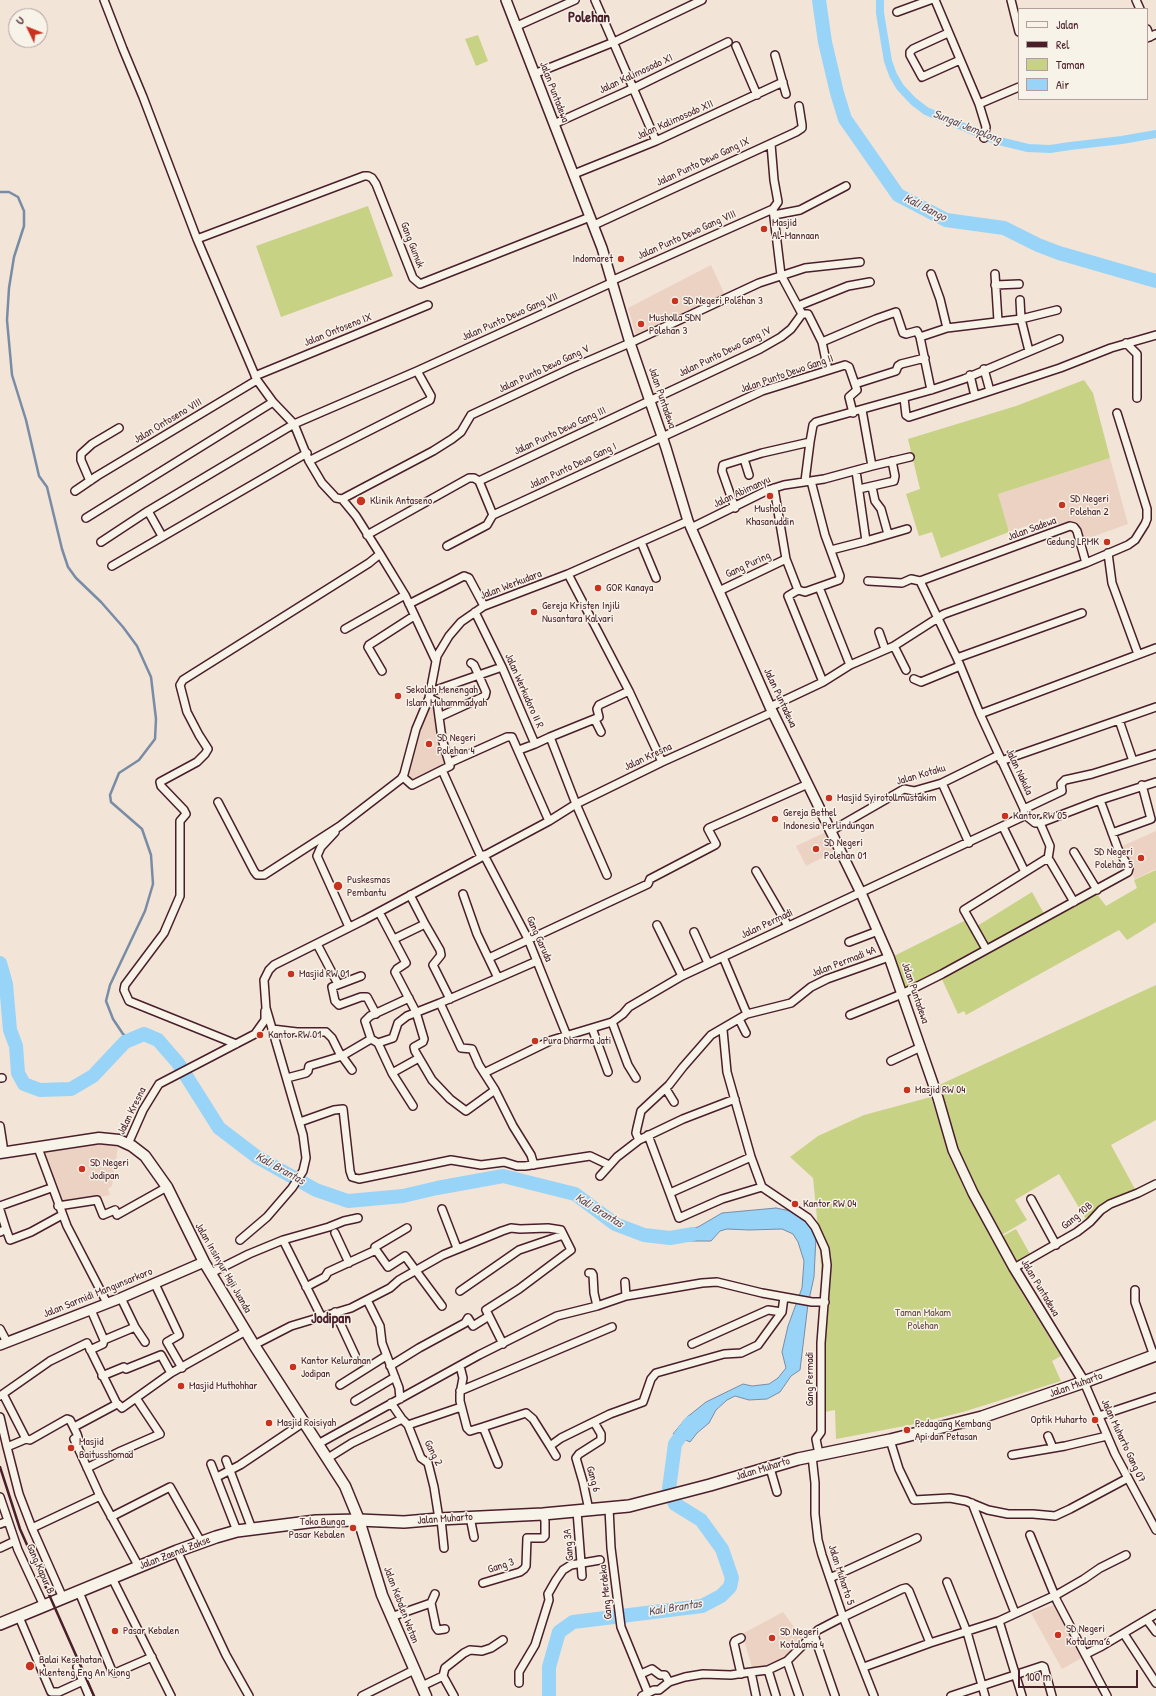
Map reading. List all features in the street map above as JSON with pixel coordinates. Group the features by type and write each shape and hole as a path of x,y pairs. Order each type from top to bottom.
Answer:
{"main road":[{"name":"Jalan Insinyur Haji Juanda","path":"2,1152 99,1138 114,1139 128,1144 145,1156 167,1187 210,1273 254,1345 345,1486 359,1520"},
{"name":"Jalan Muharto","path":"359,1520 404,1522 543,1514 629,1506 650,1502 798,1459 890,1440 982,1417 1084,1382 1155,1355"},
{"name":"Jalan Zaenal Zakse","path":"0,1624 177,1551 237,1531 316,1521 359,1520"},
{"name":"Jalan Kebalen Wetan","path":"359,1520 382,1595 426,1696"}],"street":[{"path":"104,0 122,49 144,97 197,239 240,344 256,378 273,402 294,424 309,461 322,483 336,498 342,499 356,516 405,595 436,661"},
{"name":"Jalan Puntadewa","path":"506,0 592,221 630,343 690,525 771,710 862,893 889,957 953,1150 973,1193 1014,1268 1084,1382"},
{"path":"516,26 575,0"},
{"path":"595,0 656,142"},
{"path":"534,74 614,42 702,0"},
{"path":"897,12 930,0"},
{"path":"935,0 979,104 986,129 984,138"},
{"path":"1011,0 1018,28"},
{"path":"948,33 913,49 910,53 913,60 922,77 960,60"},
{"name":"Jalan Kalimosodo XI","path":"554,124 634,88 728,42"},
{"path":"736,46 757,95"},
{"path":"775,55 786,94"},
{"name":"Jalan Kalimosodo XII","path":"574,174 656,142 783,82"},
{"path":"979,104 1018,87"},
{"name":"Jalan Punto Dewo Gang IX","path":"592,221 796,132 802,128 800,106"},
{"path":"771,144 774,180 778,202 774,212 781,275 802,314 808,314 822,342 828,370"},
{"name":"Gang Gumuk","path":"197,239 364,176 372,178 376,184 413,278 420,284 592,221"},
{"name":"Jalan Punto Dewo Gang VIII","path":"611,282 774,212 800,210 846,186"},
{"name":"Jalan Punto Dewo Gang V","path":"342,499 433,451 452,439 460,432 469,417 572,368 630,343 759,283 806,268 860,262"},
{"path":"931,274 940,299 947,328"},
{"path":"995,274 998,321"},
{"name":"Jalan Punto Dewo Gang VII","path":"101,542 148,511 294,424 417,371 611,282"},
{"path":"798,306 848,286 870,282"},
{"path":"995,285 1019,284"},
{"path":"1020,300 1021,319 1029,351"},
{"name":"Jalan Ontoseno IX","path":"256,378 428,305"},
{"path":"920,337 947,328 1021,319 1057,310"},
{"path":"822,342 896,312 903,333 906,334 917,331 920,337 931,390"},
{"name":"Jalan Punto Dewo Gang IV","path":"650,400 730,363 781,337 791,329 802,314"},
{"path":"904,398 906,415 909,417 1060,368 1126,343 1156,335"},
{"path":"823,682 788,596 798,590 805,592 839,580 840,576 821,524 818,505 808,481 810,442 813,425 816,422 853,413 931,390 970,376 1059,339"},
{"path":"1126,343 1137,354 1137,398"},
{"path":"853,413 849,397 857,390 855,384 896,371 898,366 901,364 924,358"},
{"name":"Jalan Punto Dewo Gang II","path":"662,437 762,391 828,370 848,365 855,384"},
{"path":"984,369 990,391"},
{"path":"309,461 430,400 431,396 417,371"},
{"path":"970,376 975,396"},
{"name":"Jalan Ontoseno VIII","path":"76,491 256,378"},
{"name":"Jalan Punto Dewo Gang III","path":"479,481 650,400"},
{"path":"86,518 273,402"},
{"path":"862,410 872,466"},
{"path":"771,710 823,682 850,665 894,646 944,614 1086,563 1128,545 1135,540 1143,529 1147,519 1147,509 1116,413"},
{"path":"90,481 81,460 81,454 92,444 120,428"},
{"name":"Jalan Punto Dewo Gang I","path":"493,515 662,437"},
{"path":"735,508 722,468 725,464 810,442"},
{"path":"112,566 307,453"},
{"name":"Jalan Abimanyu","path":"690,525 735,508 774,488 856,471 910,457"},
{"path":"744,459 749,475"},
{"path":"859,489 894,481 895,476 892,461"},
{"path":"856,471 866,541"},
{"path":"367,535 469,478 474,478 479,481 493,515 487,525 447,546"},
{"path":"872,486 875,501 882,509 888,534"},
{"path":"774,488 786,559 798,590"},
{"path":"148,511 162,536"},
{"name":"Jalan Werkudara","path":"403,777 416,729 429,695 436,661 449,636 456,627 484,606 568,574 641,542 690,525"},
{"name":"Jalan Sadewa","path":"920,581 1070,526 1074,527 1077,531 1086,563"},
{"path":"831,550 907,529"},
{"path":"641,542 656,578"},
{"path":"236,1044 129,1001 124,990 125,985 164,933 180,896 180,821 186,814 161,786 160,782 197,762 205,754 208,748 199,735 187,712 180,685 183,680 189,676 369,563 380,554"},
{"path":"1108,554 1112,583 1138,654"},
{"name":"Gang Puring","path":"719,591 786,559"},
{"path":"568,574 629,691 662,762"},
{"path":"409,604 464,576 469,578 484,606"},
{"path":"868,581 902,583 911,579 920,581 938,619"},
{"path":"819,587 850,665"},
{"path":"345,629 405,595"},
{"name":"Jalan Werkudoro II R","path":"475,612 502,667 535,744 550,737 576,804 607,875"},
{"path":"957,658 1082,613"},
{"path":"382,671 368,647 368,644 414,616"},
{"name":"Jalan Nakula","path":"938,619 957,658 980,714 1024,812"},
{"path":"879,632 885,649"},
{"path":"894,646 906,670"},
{"path":"980,714 1138,654 1155,650"},
{"path":"439,717 485,696 486,692 474,665 471,663"},
{"path":"914,679 921,682 960,666"},
{"path":"218,802 254,871 257,875 261,876 340,826 403,777 412,785 450,766 442,739 437,702 429,695 502,667"},
{"path":"550,737 595,720 599,717 597,709 599,705 629,691"},
{"name":"Jalan Kotaku","path":"831,831 904,789 914,791 942,783 1000,758 1156,707"},
{"name":"Jalan Kresna","path":"128,1144 143,1110 160,1083 255,1034 261,1027 266,1008 264,980 266,973 274,965 379,912 549,821 576,804 771,710"},
{"path":"595,720 601,732"},
{"path":"1119,720 1133,761"},
{"path":"449,763 507,737 512,737 549,821"},
{"path":"519,750 535,744"},
{"path":"862,893 1022,818 1024,812 1062,791 1061,784 1065,780 1092,774 1156,754"},
{"name":"Gang Garuda","path":"442,770 482,856 528,939 567,1036"},
{"path":"1024,812 1035,823 1040,823 1142,785 1156,782"},
{"path":"942,783 969,843"},
{"path":"489,958 646,885 650,879 715,845 716,844 708,830 709,828 808,784"},
{"path":"1112,833 1151,819 1142,785"},
{"path":"850,1016 902,994 1097,890 1129,870 1112,833 1100,800"},
{"path":"1040,823 1050,846 1048,859 1074,902"},
{"path":"340,826 321,848 317,856 349,927"},
{"path":"1003,827 1025,872"},
{"path":"1074,852 1097,890"},
{"path":"986,949 964,910 1048,859"},
{"path":"756,871 788,926"},
{"name":"Jalan Permadi","path":"612,1022 629,1007 682,976 862,893"},
{"path":"463,894 479,940 498,978"},
{"path":"410,895 440,950 441,955 433,964 450,998"},
{"path":"379,912 406,964 397,969 395,972 416,1012 424,1040 414,1047 414,1051 439,1089 464,1110 468,1110 495,1090"},
{"path":"394,939 425,924"},
{"path":"658,925 682,976"},
{"path":"849,942 878,931"},
{"path":"694,932 708,963"},
{"path":"317,944 338,984"},
{"path":"723,957 747,1014"},
{"name":"Jalan Permadi 4A","path":"639,1140 636,1133 641,1111 666,1089 706,1040 747,1014 791,1003 811,987 827,979 889,957"},
{"path":"287,1078 306,1073 309,1066 314,1063 342,1056 374,1041 393,1038 398,1023 401,1019 537,961"},
{"path":"361,976 342,985 338,984 333,986 331,989 337,1004 340,1005 364,996 367,997 376,1014"},
{"path":"409,998 370,1016 365,1021 374,1041 392,1073 413,1106"},
{"path":"440,1003 459,1046 464,1050 472,1049 513,1126 531,1155 534,1165"},
{"path":"240,1240 267,1217 292,1188 303,1171 306,1153 300,1122 266,1008"},
{"path":"739,1019 746,1033"},
{"path":"484,1073 552,1040 612,1022 628,1065 636,1078"},
{"path":"592,1028 608,1072"},
{"path":"272,1029 297,1032 326,1032 332,1038 352,1070"},
{"path":"648,1135 679,1218 722,1199 762,1187 751,1157 727,1072 723,1030"},
{"path":"891,1061 920,1047"},
{"path":"392,1073 419,1058"},
{"path":"666,1089 674,1102"},
{"path":"600,1176 627,1148 639,1140 683,1118 734,1099"},
{"path":"300,1122 334,1110 343,1109 350,1171 352,1177 360,1179 451,1160 481,1165 504,1162 517,1166 534,1165 590,1156 610,1165"},
{"path":"0,1126 2,1152"},
{"path":"38,1148 62,1215 84,1262 107,1303"},
{"path":"670,1192 751,1157"},
{"name":"Gang 10B","path":"1014,1268 1056,1245 1084,1227 1101,1210 1110,1204 1138,1194 1156,1184"},
{"path":"58,1206 97,1200 103,1215 115,1210 118,1215 167,1187"},
{"name":"Gang Permadi","path":"762,1187 808,1218 815,1227 825,1249 827,1265 821,1343 821,1432 816,1439 815,1455"},
{"path":"0,1206 52,1188"},
{"path":"1031,1198 1056,1245"},
{"path":"0,1210 3,1230 10,1240 31,1232 62,1215"},
{"path":"442,1210 457,1248"},
{"path":"210,1273 249,1254 283,1240 358,1218"},
{"path":"306,1287 325,1278 328,1272 376,1250 375,1247 407,1228"},
{"path":"254,1345 290,1326 351,1308 390,1288 399,1280 457,1248 511,1228 548,1228 561,1230 571,1250 519,1289 486,1310 503,1344"},
{"path":"335,1233 349,1262"},
{"path":"460,1291 519,1250 563,1235"},
{"path":"283,1240 320,1316"},
{"path":"376,1250 388,1267 405,1256 442,1306"},
{"name":"Jalan Sarmidi Mangunsarkoro","path":"4,1344 121,1298 204,1262"},
{"path":"589,1273 592,1273 593,1275 594,1293 597,1306"},
{"path":"625,1282 626,1296"},
{"path":"318,1444 460,1366 557,1316 597,1306 626,1296 702,1283 717,1282 794,1299 812,1302 825,1302"},
{"path":"155,1284 179,1335 168,1342 182,1368"},
{"path":"1135,1290 1135,1302 1155,1355"},
{"path":"550,1446 561,1438 594,1422 643,1402 651,1379 658,1371 724,1354 741,1353 754,1348 760,1343 782,1312 784,1297"},
{"path":"121,1298 145,1342"},
{"path":"367,1300 380,1326 382,1343 399,1388 400,1399"},
{"path":"91,1310 104,1340"},
{"path":"692,1344 768,1310 782,1312"},
{"path":"335,1312 355,1355"},
{"path":"390,1366 465,1323 468,1318 472,1326 489,1316"},
{"path":"90,1350 103,1344 104,1340 135,1326"},
{"path":"460,1391 612,1327"},
{"path":"0,1329 4,1344"},
{"path":"26,1439 1,1395 61,1354 87,1343 116,1404 122,1408 171,1373 246,1331"},
{"path":"102,1376 124,1367 126,1369 161,1355 171,1373"},
{"path":"340,1384 386,1356"},
{"path":"460,1366 463,1378 460,1391 461,1407 468,1430 470,1432 526,1413 533,1419 556,1456"},
{"path":"355,1401 395,1377"},
{"name":"Jalan Muharto Gang 07","path":"1084,1382 1107,1436 1156,1530"},
{"path":"1099,1416 1156,1396"},
{"path":"87,1468 160,1434 136,1398"},
{"name":"Gang 2","path":"391,1403 408,1425 421,1458 428,1463 435,1492 444,1548"},
{"path":"74,1427 116,1404"},
{"path":"408,1425 461,1407"},
{"path":"0,1417 19,1494 32,1528 63,1598"},
{"path":"8,1447 26,1439 30,1440 68,1418 78,1436 74,1439 100,1496 139,1567"},
{"path":"328,1458 353,1442 402,1419"},
{"path":"217,1476 231,1470 304,1422"},
{"name":"Gang 6","path":"589,1510 576,1456 601,1440 601,1434 594,1422"},
{"path":"483,1427 498,1464"},
{"path":"1048,1436 1053,1448"},
{"path":"1012,1456 1107,1436"},
{"path":"890,1440 899,1469 913,1500 950,1498 972,1503 988,1510 1008,1514 1055,1516 1128,1478"},
{"name":"Jalan Muharto 5","path":"815,1455 818,1540 843,1617 864,1667 874,1696"},
{"path":"226,1460 252,1529"},
{"path":"212,1464 237,1531"},
{"path":"770,1468 777,1492"},
{"path":"111,1517 170,1487 201,1542"},
{"path":"32,1528 100,1496"},
{"name":"Gang Kapur B","path":"0,1497 15,1541 44,1606"},
{"path":"972,1503 1015,1613"},
{"name":"Gang Merdeka","path":"609,1508 617,1604 621,1627 641,1674 645,1695"},
{"name":"Gang 3A","path":"577,1511 582,1576"},
{"name":"Gang 3","path":"483,1583 520,1572 524,1569 526,1566 527,1538 543,1538 545,1536 545,1520 543,1514"},
{"path":"470,1517 474,1537"},
{"path":"0,1524 8,1521"},
{"path":"1030,1535 1067,1620 1107,1696"},
{"path":"830,1578 918,1538"},
{"path":"0,1548 15,1541"},
{"path":"177,1551 226,1655 248,1696"},
{"path":"864,1667 930,1643 1000,1621 1056,1595 1126,1555"},
{"path":"518,1683 519,1672 535,1645 549,1600 548,1594 550,1589 568,1566 600,1560"},
{"path":"112,1578 171,1696"},
{"path":"947,1582 967,1632 985,1696"},
{"path":"645,1695 654,1690 659,1690 670,1682 696,1675 741,1674 768,1670 787,1661 818,1630 906,1588 930,1643"},
{"path":"79,1592 112,1671 116,1673 152,1657"},
{"path":"435,1594 431,1603 436,1627 438,1630 445,1629"},
{"path":"391,1617 431,1603"},
{"path":"1086,1654 1124,1634 1156,1614"},
{"path":"19,1617 51,1692 59,1692 83,1681"},
{"path":"1147,1620 1156,1632"},
{"path":"1000,1621 1022,1696"},
{"path":"814,1634 835,1696"},
{"path":"1124,1634 1156,1683"},
{"path":"741,1638 734,1643 741,1674"},
{"path":"454,1696 443,1676 445,1668 470,1650 482,1651 491,1648 503,1640"},
{"path":"787,1661 799,1696"},
{"path":"951,1696 1043,1666 1052,1696"},
{"path":"77,1667 89,1696"},
{"path":"641,1674 652,1669 660,1675 665,1674 670,1682"},
{"path":"362,1696 414,1670"},
{"path":"768,1670 776,1696"},
{"path":"751,1672 756,1696"},
{"path":"422,1686 443,1676"}],"shaded area":[{"name":"SD Negeri Polehan 3","path":"711,265 725,295 636,335 628,308"},
{"name":"SD Negeri Polehan 2","path":"1110,458 1128,524 1083,540 1077,522 1059,528 1055,516 1009,532 998,494"},
{"name":"SD Negeri Polehan 4","path":"430,707 436,707 448,766 414,783 408,773 425,718"},
{"name":"SD Negeri Polehan 5","path":"1156,831 1156,869 1135,879 1120,847"},
{"name":"SD Negeri Polehan 01","path":"826,832 836,851 806,866 796,846"},
{"name":"SD Negeri Jodipan","path":"105,1142 118,1146 112,1186 108,1189 110,1195 59,1204 43,1151"},
{"name":"SD Negeri Kotalama 6","path":"1057,1604 1085,1656 1062,1669 1031,1613"},
{"name":"SD Negeri Kotalama 4","path":"783,1612 805,1642 795,1652 780,1662 767,1668 753,1670 742,1634"}],"green space":[{"path":"478,35 488,61 476,66 465,39"},
{"path":"368,206 393,276 281,317 256,246"},
{"path":"1084,380 1093,393 1110,458 998,494 1009,532 941,558 932,532 919,536 906,494 920,489 908,439 1016,406"},
{"path":"1156,870 1156,922 1127,940 1119,930 966,1015 964,1011 958,1014 939,973 905,991 892,957 968,919 974,928 1032,892 1047,919 1096,893 1106,906 1137,888 1134,880"},
{"path":"1156,985 1156,1120 1111,1145 1136,1191 1113,1199 1102,1206 1087,1221 1059,1174 1015,1200 1027,1220 1000,1236 975,1188 956,1144 939,1085"},
{"name":"Taman Makam Polehan","path":"931,1097 948,1151 966,1192 1022,1293 1061,1356 1052,1361 1061,1381 963,1412 910,1425 836,1439 835,1410 819,1413 825,1316 813,1178 790,1157 818,1136 864,1115"},
{"path":"1016,1229 1030,1254 1015,1263 1001,1237"}],"water":[{"path":"776,1208 795,1212 806,1219 816,1236 814,1277 808,1304 800,1370 791,1376 780,1392 767,1399 749,1400 735,1396 727,1400 716,1410 709,1423 697,1433 690,1442 673,1434 686,1418 706,1402 743,1384 752,1386 769,1384 778,1378 786,1368 782,1352 788,1326 802,1288 804,1261 798,1242 793,1234 782,1229 727,1229 720,1231 711,1241 676,1241 674,1233 698,1227 722,1213"}],"waterway":[{"name":"Kali Bango","path":"819,0 825,42 837,93 845,119 898,195 946,220 1004,228 1038,245 1059,253 1156,281"},
{"name":"Sungai Jemplong","path":"880,0 880,13 888,61 893,75 900,87 913,101 926,111 995,140 1028,148 1050,149 1156,134"},
{"path":"0,192 9,192 18,197 24,211 24,226 14,257 9,288 7,320 12,375 26,420 39,476 47,487 62,549 68,567 76,578 101,602 123,627 137,646 151,677 156,719 155,739 139,760 119,773 110,795 111,802 142,829 151,855 153,884 145,911 110,985 106,1001 113,1019 123,1034 131,1040"},
{"name":"Kali Brantas","path":"0,963 6,984 10,1030 16,1046 18,1073 24,1084 40,1090 71,1089 93,1076 125,1042 144,1034 158,1040 178,1063 219,1128 257,1157 316,1190 348,1201 403,1196 503,1176 575,1194 615,1224 644,1235 670,1238 693,1234"},
{"name":"Kali Brantas","path":"549,1696 549,1667 559,1632 573,1622 702,1606 721,1596 730,1587 732,1578 722,1549 701,1520 675,1504 669,1489 675,1444 690,1423"}],"railway":[{"path":"0,1467 20,1529 94,1696"}],"place":[{"name":"Masjid Al-Mannaan","path":"764,229"},
{"name":"Indomaret","path":"621,259"},
{"name":"SD Negeri Polehan 3","path":"675,301"},
{"name":"Musholla SDN Polehan 3","path":"641,324"},
{"name":"Mushola Khasanuddin","path":"770,496"},
{"name":"Klinik Antaseno","path":"361,501"},
{"name":"SD Negeri Polehan 2","path":"1062,505"},
{"name":"Gedung LPMK","path":"1107,542"},
{"name":"GOR Kanaya","path":"598,588"},
{"name":"Gereja Kristen Injili Nusantara Kalvari","path":"534,612"},
{"name":"Sekolah Menengah Islam Muhammadyah","path":"398,696"},
{"name":"SD Negeri Polehan 4","path":"429,744"},
{"name":"Masjid Syirotollmustakim","path":"829,798"},
{"name":"Kantor RW 05","path":"1005,816"},
{"name":"Gereja Bethel Indonesia Perlindungan","path":"775,819"},
{"name":"SD Negeri Polehan 01","path":"816,849"},
{"name":"SD Negeri Polehan 5","path":"1141,858"},
{"name":"Puskesmas Pembantu","path":"338,886"},
{"name":"Masjid RW 01","path":"291,974"},
{"name":"Kantor RW 01","path":"260,1035"},
{"name":"Pura Dharma Jati","path":"535,1041"},
{"name":"Masjid RW 04","path":"907,1090"},
{"name":"SD Negeri Jodipan","path":"82,1169"},
{"name":"Kantor RW 04","path":"795,1204"},
{"name":"Kantor Kelurahan Jodipan","path":"293,1367"},
{"name":"Masjid Muthohhar","path":"181,1386"},
{"name":"Optik Muharto","path":"1095,1420"},
{"name":"Masjid Roisiyah","path":"269,1423"},
{"name":"Pedagang Kembang Api dan Petasan","path":"907,1430"},
{"name":"Masjid Baitusshomad","path":"71,1448"},
{"name":"Toko Bunga Pasar Kebalen","path":"353,1528"},
{"name":"Pasar Kebalen","path":"115,1631"},
{"name":"SD Negeri Kotalama 6","path":"1058,1635"},
{"name":"SD Negeri Kotalama 4","path":"772,1638"},
{"name":"Balai Kesehatan Klenteng Eng An Kiong","path":"30,1666"}],"district":[{"name":"Polehan","path":"589,18"},
{"name":"Jodipan","path":"331,1319"}]}
